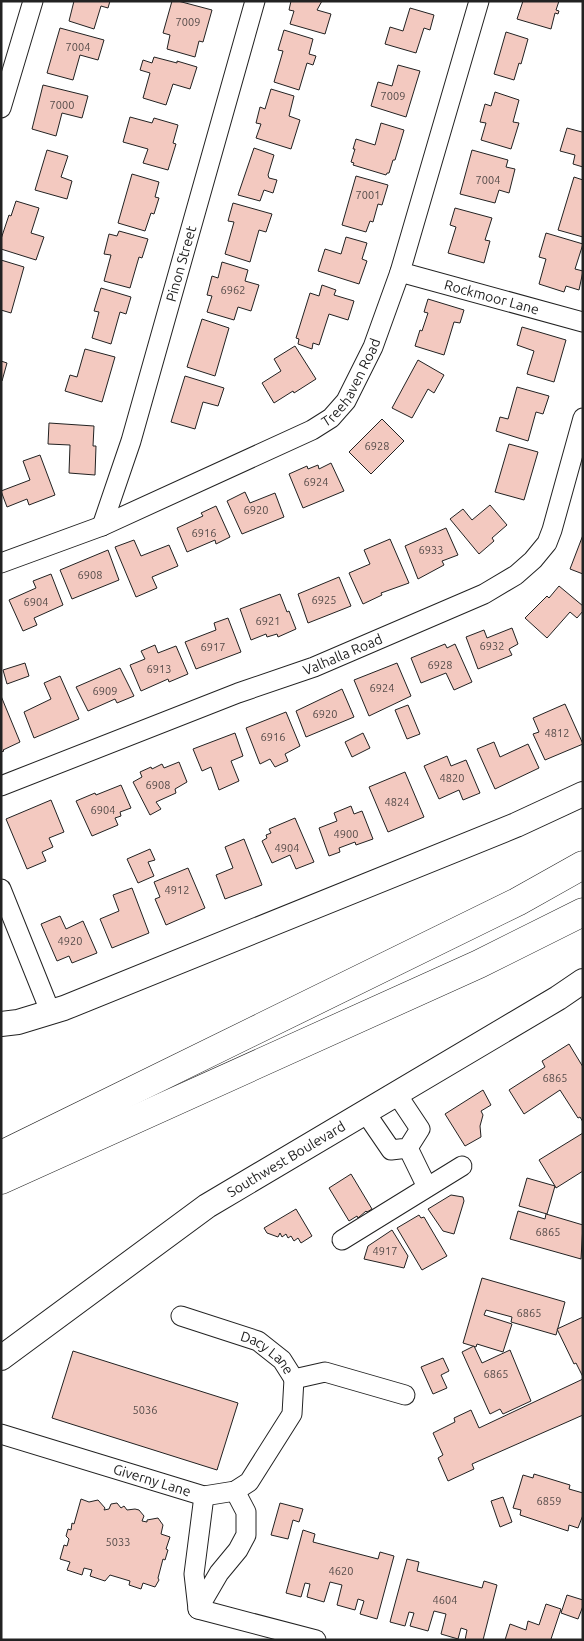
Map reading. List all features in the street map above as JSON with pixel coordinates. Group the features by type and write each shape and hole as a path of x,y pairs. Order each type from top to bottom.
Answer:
{"highway":[{"path":"1,1155 517,902 583,864"},
{"path":"1,1180 480,964 583,912"}],"main road":[{"path":"1,1024 18,1022 64,1008 516,825 583,794"},
{"name":"Southwest Boulevard","path":"1,1358 207,1206 558,998 583,981"}],"street":[{"path":"1,108 33,1"},
{"name":"Pinon Street","path":"102,526 131,441 255,1"},
{"name":"Treehaven Road","path":"1,563 102,526 312,430 331,418 346,401 373,347 400,272 479,1"},
{"name":"Rockmoor Lane","path":"400,272 583,322"},
{"name":"Valhalla Road","path":"1,786 238,693 314,666 484,594 516,575 533,560 547,543 583,418"},
{"path":"1,889 50,1011"},
{"path":"396,1093 420,1129 408,1148"},
{"path":"364,1112 391,1150 408,1148"},
{"path":"408,1148 428,1187"},
{"path":"342,1240 462,1166"},
{"name":"Dacy Lane","path":"181,1316 258,1341 282,1360 294,1379 325,1372 405,1395"},
{"path":"198,1609 219,1573 238,1550 246,1535 246,1512 235,1491 249,1482 292,1414 294,1379"},
{"name":"Giverny Lane","path":"1,1434 204,1496 235,1491"},
{"path":"198,1609 194,1574 204,1496"},
{"path":"198,1609 316,1640"}],"building":[{"path":"74,1 110,1 108,8 101,6 94,29 69,21"},
{"path":"172,1 212,10 203,42 199,41 195,57 167,49 170,35 163,33"},
{"path":"291,1 322,1 317,10 331,14 325,34 290,24 294,11 289,10"},
{"path":"523,1 559,1 556,10 559,11 558,14 555,13 551,29 517,19"},
{"path":"410,8 434,15 430,30 424,28 416,53 385,44 390,27 403,31"},
{"path":"60,28 104,40 98,60 80,55 73,80 47,73"},
{"path":"284,30 313,39 309,54 316,56 313,65 307,63 299,90 274,82 283,51 278,50"},
{"path":"506,32 528,39 514,80 494,74"},
{"path":"154,57 197,67 190,89 173,84 166,105 143,98 150,73 140,70 143,60 152,63"},
{"path":"398,65 420,71 406,117 371,106 378,82 392,86"},
{"path":"43,85 88,96 82,118 62,113 56,136 32,129"},
{"path":"271,89 294,96 289,116 300,120 291,149 256,138 261,124 256,123 260,107 265,109"},
{"path":"495,92 519,100 513,122 519,123 511,149 481,140 486,123 480,122 485,104 491,106"},
{"path":"130,117 152,123 154,118 178,125 173,143 176,144 168,170 143,163 148,149 123,142"},
{"path":"381,123 404,130 395,160 393,160 389,173 386,175 353,165 354,163 351,162 356,139 375,145"},
{"path":"567,128 583,131 583,167 573,164 575,155 560,151"},
{"path":"254,148 274,155 268,175 269,178 277,180 273,193 264,190 260,201 238,195"},
{"path":"47,150 68,156 61,177 72,181 67,199 35,190"},
{"path":"472,150 508,160 506,167 515,169 509,193 499,190 495,203 460,194"},
{"path":"132,174 159,182 155,197 159,198 154,214 151,213 145,231 118,223"},
{"path":"356,176 388,185 382,205 378,204 373,222 370,221 366,232 342,225"},
{"path":"574,177 583,180 583,237 558,230"},
{"path":"16,201 39,208 31,233 44,237 36,260 1,249 1,239"},
{"path":"233,203 272,214 266,232 259,230 250,262 225,254 234,222 228,221"},
{"path":"455,208 492,218 485,240 490,241 484,263 448,253 456,227 450,225"},
{"path":"119,231 148,239 142,258 139,257 130,288 104,281 111,255 104,254 109,234 117,236"},
{"path":"546,233 583,244 575,269 583,271 579,290 566,286 564,292 539,284 546,259 539,257"},
{"path":"346,237 367,243 362,259 367,261 359,284 318,271 325,249 341,254"},
{"path":"1,260 24,267 11,313 1,310"},
{"path":"222,262 248,270 245,281 259,285 251,311 238,307 234,320 207,312 212,296 207,295 212,276 218,278"},
{"path":"322,285 336,290 334,295 354,301 348,320 329,314 319,345 313,343 312,349 298,344 299,339 296,338 310,293 319,296"},
{"path":"101,288 131,297 126,314 120,312 111,344 92,338 99,312 94,311"},
{"path":"428,299 464,310 460,323 454,322 444,355 415,346 428,313 424,312"},
{"path":"202,319 229,328 215,376 187,367"},
{"path":"522,327 566,340 554,382 527,374 534,351 517,345"},
{"path":"295,346 316,379 274,403 262,383 281,371 274,359"},
{"path":"85,349 115,357 102,402 65,391 70,375 77,377"},
{"path":"418,360 444,375 434,393 428,389 412,418 392,408"},
{"path":"1,361 7,363 2,381 1,381"},
{"path":"185,376 224,388 218,406 203,402 195,429 171,422"},
{"path":"517,387 549,396 543,414 536,412 528,441 496,431 500,417 508,419"},
{"path":"382,419 404,441 371,474 349,452"},
{"path":"49,423 94,426 93,446 96,446 95,475 69,473 70,445 48,444"},
{"path":"509,444 538,452 524,500 495,492"},
{"path":"40,455 55,495 29,505 27,499 7,507 1,491 30,480 23,461"},
{"path":"331,463 344,491 303,508 289,474 307,466 308,469 318,465 319,469"},
{"path":"245,492 250,503 275,493 284,517 242,534 227,501"},
{"path":"490,505 507,525 492,538 494,541 479,554 450,519 463,509 472,520"},
{"path":"216,506 230,537 216,544 215,540 187,552 177,528 203,516 201,513"},
{"path":"446,528 458,555 442,561 444,565 418,579 405,546"},
{"path":"583,535 583,574 570,569"},
{"path":"390,539 409,583 381,593 382,595 363,604 349,573 370,564 364,550"},
{"path":"134,540 141,556 169,545 178,566 152,577 157,588 136,597 115,547"},
{"path":"108,550 119,580 72,599 60,570"},
{"path":"51,574 63,605 34,618 37,625 23,631 9,600 36,588 33,581"},
{"path":"339,577 351,606 308,623 298,594"},
{"path":"559,586 583,606 583,611 577,618 570,612 547,638 525,618 547,596 549,598"},
{"path":"280,594 296,629 278,637 277,634 267,637 266,634 251,640 240,609"},
{"path":"228,618 241,652 196,669 185,642 216,630 214,623"},
{"path":"512,628 518,644 509,649 512,655 478,669 466,637 484,630 487,638"},
{"path":"445,644 447,648 455,644 472,682 454,690 446,673 421,683 411,658"},
{"path":"155,645 158,653 176,646 188,674 169,682 168,679 141,691 130,665 145,659 141,651"},
{"path":"25,663 29,676 7,684 3,670"},
{"path":"397,663 411,696 369,716 354,680"},
{"path":"120,668 134,696 117,703 115,699 88,711 76,687"},
{"path":"60,676 79,719 34,738 24,712 51,699 44,683"},
{"path":"342,689 354,717 306,737 296,711"},
{"path":"1,696 20,742 1,752"},
{"path":"565,704 583,744 545,760 533,734 539,732 533,718"},
{"path":"408,705 420,734 407,739 395,710"},
{"path":"286,712 300,746 285,754 288,761 275,767 270,759 260,764 246,728"},
{"path":"235,733 243,756 231,761 239,781 219,790 211,767 202,771 193,749"},
{"path":"363,733 370,748 352,757 345,742"},
{"path":"494,742 500,757 528,744 539,768 495,789 477,749"},
{"path":"447,756 451,766 466,760 480,793 463,800 459,790 439,799 424,766"},
{"path":"179,762 187,782 175,789 176,793 156,802 161,809 150,815 133,782 142,777 140,772 151,767 152,769 162,764 164,768"},
{"path":"405,772 424,817 388,832 369,787"},
{"path":"121,785 131,808 120,812 121,816 115,818 118,825 92,836 76,801"},
{"path":"51,800 64,832 49,838 53,847 42,852 46,861 27,869 6,819"},
{"path":"351,806 354,814 362,811 373,839 356,845 355,842 339,848 340,852 329,856 319,828 337,821 334,813"},
{"path":"295,818 314,862 296,869 290,855 272,863 262,841 267,838 266,835 271,833 269,829"},
{"path":"244,839 262,885 225,899 216,875 233,868 225,847"},
{"path":"150,849 155,860 148,862 154,876 138,883 127,859"},
{"path":"188,868 205,908 166,925 155,899 160,897 154,882"},
{"path":"132,888 149,933 112,948 100,919 119,911 113,895"},
{"path":"60,916 66,929 83,921 97,953 72,963 69,956 57,961 41,924"},
{"path":"569,1044 583,1067 583,1122 580,1117 578,1118 560,1090 524,1114 509,1090 545,1067 542,1061"},
{"path":"483,1090 491,1105 481,1111 483,1115 480,1126 481,1137 465,1146 445,1114"},
{"path":"583,1133 583,1171 556,1188 539,1160"},
{"path":"351,1174 372,1209 366,1211 358,1218 357,1216 349,1221 329,1188"},
{"path":"527,1178 555,1186 547,1214 519,1206"},
{"path":"451,1195 463,1197 464,1201 454,1234 443,1231 428,1209"},
{"path":"296,1209 312,1236 301,1243 298,1238 294,1241 291,1236 288,1238 286,1234 282,1237 280,1233 278,1237 267,1233 264,1228"},
{"path":"518,1211 545,1219 546,1214 583,1225 581,1259 510,1239"},
{"path":"419,1215 421,1218 424,1217 447,1256 422,1270 397,1228"},
{"path":"392,1230 408,1256 404,1268 364,1259 368,1246"},
{"path":"482,1278 565,1302 556,1335 511,1322 512,1317 486,1310 484,1315 512,1324 503,1352 477,1344 476,1347 463,1343"},
{"path":"583,1317 583,1377 576,1363 574,1364 557,1329"},
{"path":"474,1346 482,1363 510,1350 531,1401 503,1414 500,1409 490,1414 462,1352"},
{"path":"73,1351 238,1403 217,1470 52,1418"},
{"path":"443,1358 449,1371 441,1375 447,1388 433,1394 421,1367"},
{"path":"583,1379 583,1415 472,1464 474,1469 448,1481 438,1458 443,1455 433,1433 455,1422 454,1418 471,1410 479,1428"},
{"path":"534,1474 570,1485 569,1489 583,1493 583,1515 578,1528 569,1525 568,1531 520,1515 521,1510 513,1508 523,1475 533,1478"},
{"path":"503,1497 512,1522 500,1527 491,1501"},
{"path":"81,1499 89,1502 98,1500 105,1508 104,1510 109,1509 111,1504 117,1503 121,1508 124,1506 127,1510 139,1510 144,1516 142,1521 147,1522 147,1520 158,1518 163,1525 161,1534 170,1537 159,1580 155,1587 143,1583 141,1589 129,1585 130,1581 110,1575 105,1581 90,1576 92,1570 84,1568 82,1575 67,1570 70,1562 60,1559 64,1545 67,1546 69,1539 66,1536 68,1529 71,1530 72,1523 74,1524"},
{"path":"280,1503 303,1509 299,1522 293,1520 288,1539 271,1535"},
{"path":"303,1530 315,1534 313,1542 378,1559 380,1552 394,1556 377,1619 360,1614 364,1601 358,1599 355,1610 337,1605 342,1585 330,1582 324,1602 307,1597 310,1584 305,1583 301,1597 286,1593"},
{"path":"407,1559 419,1562 417,1571 482,1588 484,1581 497,1585 483,1640 465,1640 467,1630 461,1628 458,1639 441,1634 446,1614 434,1611 428,1631 410,1626 414,1613 409,1612 405,1626 390,1622"},
{"path":"567,1595 583,1600 583,1606 578,1619 561,1613"},
{"path":"546,1604 561,1609 551,1639 553,1640 505,1640 510,1624 526,1630 528,1621 539,1625"}]}
